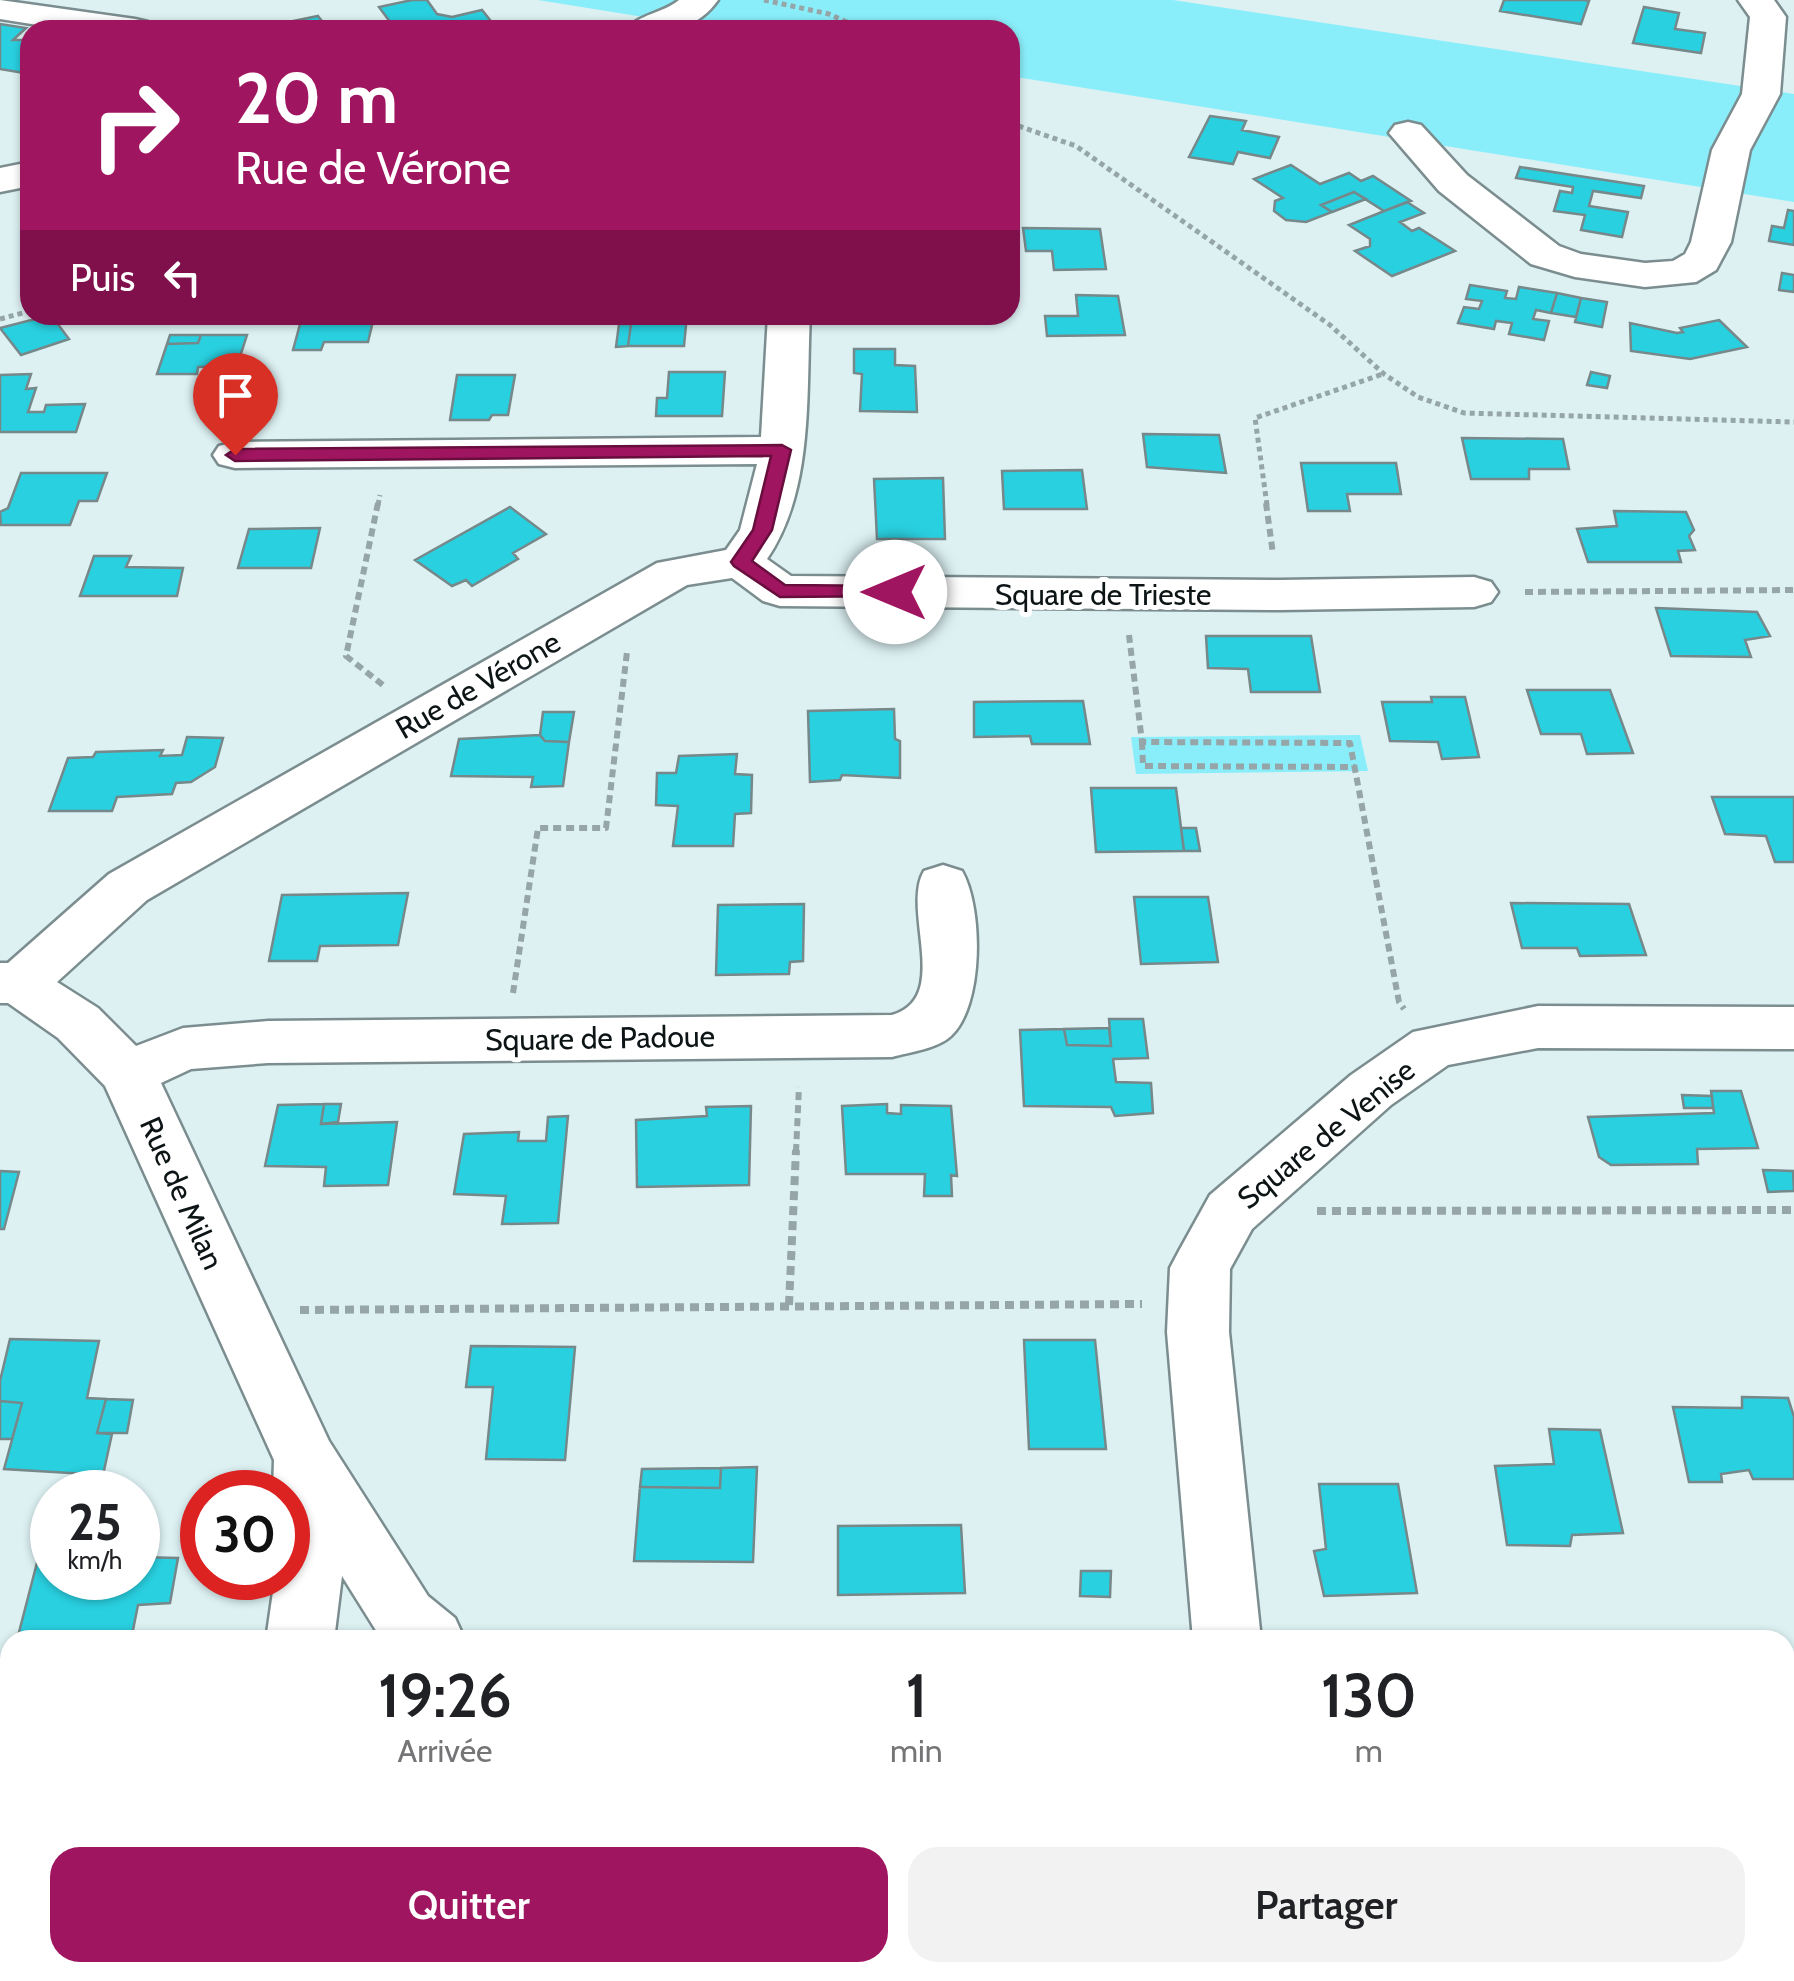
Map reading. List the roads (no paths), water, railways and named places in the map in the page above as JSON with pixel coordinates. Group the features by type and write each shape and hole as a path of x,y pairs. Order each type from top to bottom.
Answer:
{"street":[{"path":"672,20 700,0"},
{"path":"1408,133 1453,183 1545,255 1645,276 1682,274 1702,261 1711,242 1731,150 1760,94 1768,17 1756,0"},
{"path":"0,8 74,20"},
{"path":"741,562 763,530 782,450 788,325"},
{"path":"235,455 782,450"},
{"name":"Square de Trieste","path":"741,562 780,591 1280,595 1474,592"},
{"name":"Rue de Vérone","path":"10,984 128,887 674,573 741,562"},
{"name":"Square de Padoue","path":"128,1074 183,1049 268,1042 892,1036 930,1023 945,1006 949,976 943,884"},
{"name":"Rue de Milan","path":"10,984 78,1023 128,1074 306,1459 404,1617 419,1630"},
{"name":"Square de Venise","path":"1226,1630 1198,1305 1200,1268 1231,1212 1371,1090 1434,1047 1538,1027 1794,1028"},
{"name":"Rue de Milan","path":"302,1630 309,1594 306,1459"}]}
